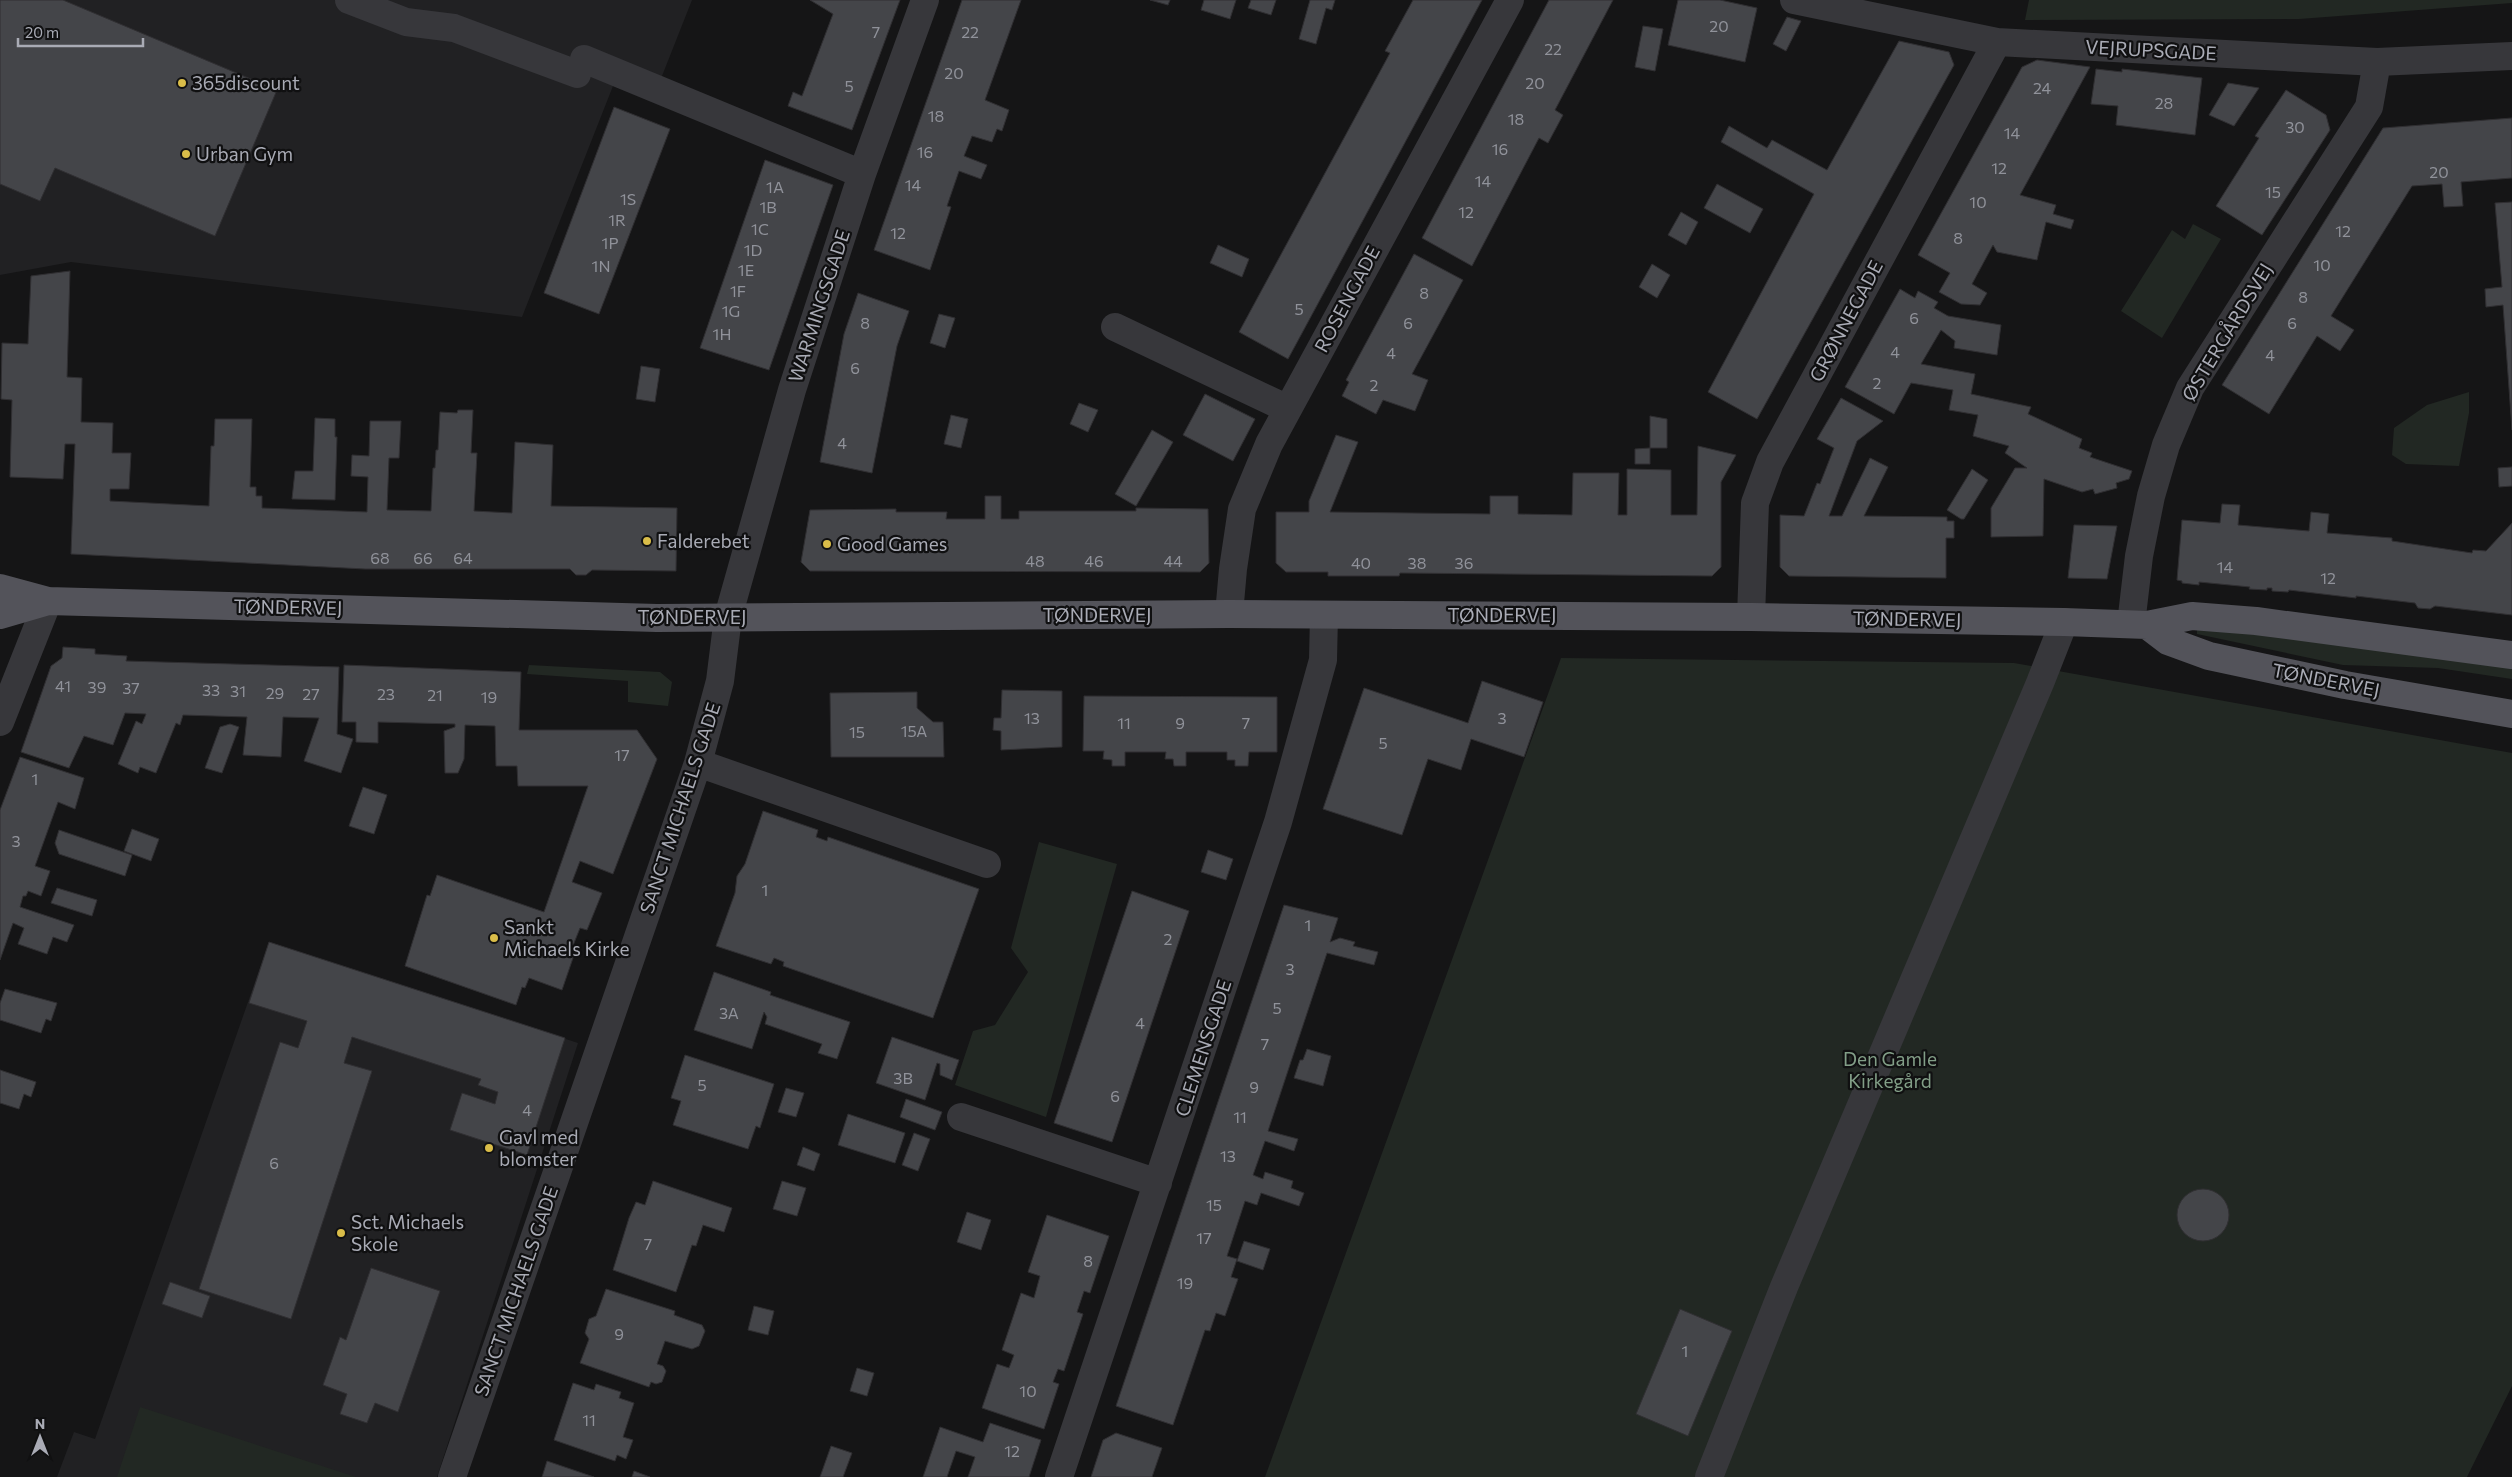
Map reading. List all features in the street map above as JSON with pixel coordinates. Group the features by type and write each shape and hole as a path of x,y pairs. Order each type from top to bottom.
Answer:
{"main road":[{"name":"TØNDERVEJ","path":"0,588 48,601 657,618 1229,614 1752,617 2139,624 2192,616 2256,621 2512,655"},
{"name":"TØNDERVEJ","path":"0,615 48,601"},
{"name":"TØNDERVEJ","path":"2139,624 2168,641 2209,656 2345,685 2512,714"}],"street":[{"path":"349,0 406,22 454,28 580,66 862,174"},
{"name":"WARMINGSGADE","path":"728,618 792,390 862,174 925,0"},
{"name":"ROSENGADE","path":"1229,614 1233,569 1242,509 1269,444 1510,0"},
{"name":"VEJRUPSGADE","path":"1794,0 1997,42 2377,62 2512,56"},
{"name":"GRØNNEGADE","path":"1752,617 1755,503 1770,462 1997,42"},
{"name":"ØSTERGÅRDSVEJ","path":"2139,624 2139,556 2151,496 2166,445 2190,388 2369,107 2377,62"},
{"path":"1115,328 1288,409"},
{"path":"0,722 48,601"},
{"name":"CLEMENSGADE","path":"1060,1477 1278,822 1323,660 1324,615"},
{"name":"SANCT MICHAELS GADE","path":"452,1477 698,764 720,681 728,618"},
{"path":"1709,1477 1784,1287 2037,691 2064,622"},
{"path":"698,764 987,864"},
{"path":"961,1118 1158,1183"}],"shaded area":[{"path":"0,0 692,0 662,76 613,86 522,317 71,262 0,275"},
{"name":"Sct. Michaels Skole","path":"269,942 578,1043 437,1477 57,1477 74,1432 95,1439"}],"green space":[{"path":"2029,0 2512,0 2512,3 2299,19 2025,20"},
{"path":"2193,224 2221,239 2162,338 2121,311 2172,230 2185,239"},
{"path":"2469,392 2469,413 2459,466 2406,464 2392,455 2394,428 2427,405"},
{"path":"2197,629 2313,638 2512,668 2512,679 2438,668 2343,665 2197,634"},
{"name":"Den Gamle Kirkegård","path":"1561,658 2014,663 2512,753 2512,1386 2467,1477 1265,1477"},
{"path":"529,665 660,672 672,682 668,706 628,702 628,681 527,674"},
{"path":"1039,842 1117,864 1046,1117 955,1085 973,1031 995,1025 1028,972 1011,948"},
{"path":"140,1407 356,1477 117,1477"}],"building":[{"path":"0,0 63,0 277,90 215,236 55,168 40,201 0,184"},
{"path":"810,0 900,0 852,130 788,106 793,92 802,96 833,14"},
{"path":"962,0 1021,0 985,100 1009,110 1002,131 997,129 992,142 972,136 964,156 987,165 981,179 959,171 947,206 951,207 930,270 874,250"},
{"path":"1150,0 1170,0 1168,5"},
{"path":"1204,0 1236,0 1230,19 1201,10"},
{"path":"1251,0 1276,0 1271,15 1248,8"},
{"path":"1310,0 1335,0 1332,10 1326,8 1316,44 1299,39"},
{"path":"1413,0 1482,0 1288,359 1239,332 1390,53 1385,51"},
{"path":"1549,0 1613,0 1555,110 1563,115 1548,143 1539,138 1472,266 1422,238"},
{"path":"1678,0 1720,0 1757,8 1745,62 1668,45"},
{"path":"1787,17 1801,21 1786,51 1773,44"},
{"path":"1643,26 1663,29 1655,71 1635,67"},
{"path":"1899,41 1949,52 1954,65 1757,419 1708,392 1814,194 1721,142 1729,126 1767,148 1772,140 1827,170"},
{"path":"2037,60 2090,67 2020,195 2056,205 2053,214 2074,220 2071,229 2046,222 2037,260 1997,252 1993,245 1972,284 1987,293 1980,305 1961,304 1939,292 1950,273 1918,255 2022,67"},
{"path":"2096,69 2122,72 2122,69 2202,78 2195,135 2116,125 2118,106 2091,104"},
{"path":"2228,83 2259,88 2234,126 2209,115"},
{"path":"2286,90 2326,115 2330,130 2262,235 2216,206 2259,138 2255,136"},
{"path":"614,107 670,129 599,314 544,293"},
{"path":"2512,118 2512,178 2461,182 2463,206 2444,207 2442,184 2412,186 2331,316 2354,330 2340,351 2317,336 2269,414 2222,385 2383,128"},
{"path":"765,160 833,185 769,370 700,348"},
{"path":"1717,184 1763,209 1750,233 1704,208"},
{"path":"2512,202 2512,430 2503,305 2486,307 2485,289 2502,287 2495,203"},
{"path":"1681,212 1698,222 1686,245 1668,235"},
{"path":"1218,245 1249,259 1242,277 1210,263"},
{"path":"1414,254 1463,280 1412,374 1428,380 1415,411 1383,400 1376,414 1342,396 1349,382 1346,380"},
{"path":"1652,264 1670,275 1657,298 1639,287"},
{"path":"70,271 67,377 82,378 81,422 113,423 112,453 131,453 129,489 110,489 110,501 209,506 211,446 214,446 215,419 252,419 250,487 256,487 256,496 262,496 262,508 367,512 368,477 351,476 352,455 369,456 370,421 401,421 399,458 389,458 387,510 431,511 433,468 435,468 436,450 438,450 440,412 457,413 458,410 473,410 471,453 477,453 474,511 512,513 515,442 553,445 551,506 677,508 676,571 592,570 586,575 576,575 570,569 365,569 71,554 75,444 65,444 63,479 10,477 12,400 1,399 2,343 28,344 31,276"},
{"path":"1900,289 1915,298 1918,291 1938,302 1934,308 1948,316 2001,325 1997,355 1954,348 1955,341 1941,330 1921,364 1975,374 1971,394 2031,407 2028,414 2082,439 2079,448 2092,453 2090,457 2132,471 2129,479 2116,483 2117,488 2095,494 2093,489 2082,492 2044,479 2043,536 1991,537 1991,508 2015,468 2027,468 2005,453 2009,446 1973,436 1978,415 1949,410 1953,390 1911,383 1894,414 1845,387"},
{"path":"858,293 909,311 897,346 872,473 820,462 844,334"},
{"path":"939,314 955,318 945,348 930,343"},
{"path":"641,366 660,369 655,402 636,399"},
{"path":"1205,394 1255,419 1233,461 1183,435"},
{"path":"1841,398 1883,421 1857,441 1829,516 1842,516 1870,458 1888,467 1864,516 1947,517 1947,521 1954,521 1954,538 1946,538 1946,578 1789,576 1780,567 1780,515 1804,516 1817,483 1820,484 1834,448 1817,439"},
{"path":"1079,403 1098,410 1088,432 1070,424"},
{"path":"951,415 968,419 961,448 944,444"},
{"path":"1650,416 1667,419 1667,448 1650,448"},
{"path":"315,418 335,419 335,437 337,437 335,500 292,499 295,471 313,471"},
{"path":"1152,430 1173,442 1136,506 1115,494"},
{"path":"1336,435 1358,442 1330,512 1490,514 1490,496 1518,496 1518,514 1572,515 1573,473 1619,473 1618,515 1627,515 1627,469 1671,470 1671,515 1697,515 1698,446 1736,455 1721,482 1721,567 1712,576 1400,573 1399,576 1328,576 1328,572 1286,572 1276,563 1276,512 1309,512 1309,501"},
{"path":"1650,448 1650,464 1635,464 1635,449"},
{"path":"2512,467 2512,486 2499,487 2498,468"},
{"path":"1972,469 1988,480 1964,519 1961,519 1947,510"},
{"path":"985,496 1001,496 1001,519 1019,519 1019,511 1136,511 1136,508 1208,509 1209,563 1200,572 810,571 801,562 810,510 896,509 896,512 947,512 946,519 985,519"},
{"path":"2222,504 2240,505 2238,525 2309,531 2311,512 2329,514 2327,533 2392,538 2392,541 2472,553 2473,550 2486,551 2512,523 2512,615 2435,606 2430,609 2418,608 2415,603 2356,596 2356,598 2289,590 2288,592 2272,591 2272,588 2267,588 2267,590 2249,589 2250,587 2199,582 2199,585 2182,583 2182,581 2177,580 2182,520 2220,523"},
{"path":"2074,525 2117,526 2107,579 2068,578"},
{"path":"63,647 95,649 95,654 127,656 126,661 339,667 337,734 353,739 341,773 304,761 319,718 283,717 281,757 243,755 247,717 183,715 180,725 176,723 156,773 140,767 138,773 118,764 136,721 142,724 146,714 125,713 113,745 84,736 69,768 21,752 51,666 62,658"},
{"path":"344,665 521,672 519,730 637,730 657,759 613,874 580,861 572,882 602,893 587,930 580,928 570,953 574,955 562,990 529,978 525,988 522,987 516,1005 405,966 427,895 430,896 437,875 544,912 588,786 518,786 517,766 496,766 495,726 465,725 464,759 458,773 445,773 444,731 455,727 455,724 378,722 378,743 356,742 356,722 342,722"},
{"path":"1482,681 1543,702 1524,757 1471,739 1461,770 1428,759 1402,835 1323,809 1364,688 1468,723"},
{"path":"1002,690 1062,691 1062,747 1001,750 1001,731 993,730 994,718 1001,718"},
{"path":"917,692 917,708 933,722 943,722 944,757 831,757 830,693"},
{"path":"1084,696 1277,697 1277,752 1249,752 1248,766 1235,766 1235,760 1227,760 1227,752 1186,752 1186,766 1174,766 1173,759 1165,759 1166,752 1125,752 1125,766 1112,766 1112,760 1103,759 1104,751 1083,751"},
{"path":"230,724 239,727 222,773 205,768 220,727"},
{"path":"20,757 84,778 75,809 58,802 35,866 50,871 41,896 28,891 26,896 23,896 20,907 74,925 67,942 53,937 47,954 18,944 24,928 13,923 0,960 0,810"},
{"path":"363,787 387,795 374,834 349,826"},
{"path":"763,811 818,830 816,837 827,841 828,837 979,889 933,1018 783,966 784,962 774,958 771,964 716,946 735,893 737,876 745,864"},
{"path":"132,829 159,839 151,861 124,851"},
{"path":"59,830 132,855 125,876 59,854 55,843"},
{"path":"1208,850 1233,859 1226,880 1201,872"},
{"path":"57,888 97,900 92,916 51,903"},
{"path":"1132,891 1189,911 1112,1142 1054,1123"},
{"path":"1284,905 1338,918 1330,942 1340,938 1355,942 1353,946 1378,952 1374,965 1327,953 1268,1131 1298,1139 1294,1151 1265,1141 1253,1175 1263,1179 1265,1172 1293,1181 1291,1188 1304,1193 1299,1206 1261,1193 1257,1205 1245,1201 1227,1256 1237,1259 1231,1277 1238,1279 1225,1316 1216,1313 1210,1331 1205,1330 1173,1425 1116,1406"},
{"path":"269,942 565,1038 527,1155 450,1130 462,1093 495,1104 498,1092 478,1085 481,1079 352,1037 344,1063 372,1071 291,1319 199,1289 280,1042 298,1048 307,1021 249,1003"},
{"path":"714,972 771,992 770,995 850,1022 837,1059 818,1053 822,1044 765,1024 767,1017 764,1012 752,1049 694,1030"},
{"path":"5,989 57,1003 51,1021 46,1019 41,1033 0,1020 0,1003"},
{"path":"892,1037 959,1060 952,1080 940,1075 940,1064 937,1063 925,1100 876,1083"},
{"path":"1307,1049 1331,1056 1323,1086 1294,1078 1300,1060 1303,1060"},
{"path":"685,1055 774,1084 760,1128 756,1126 748,1149 673,1125 681,1101 671,1098"},
{"path":"0,1070 36,1082 31,1097 24,1094 19,1109 0,1103"},
{"path":"786,1088 804,1093 796,1117 778,1112"},
{"path":"906,1099 942,1112 935,1130 900,1117"},
{"path":"848,1114 905,1133 895,1163 838,1145"},
{"path":"914,1133 930,1139 918,1171 902,1165"},
{"path":"803,1147 820,1154 814,1171 797,1165"},
{"path":"653,1181 732,1208 724,1232 703,1225 696,1246 692,1245 676,1292 613,1270 629,1218 636,1202 645,1205"},
{"path":"782,1181 806,1188 797,1216 773,1209"},
{"path":"2203,1189 2217,1193 2225,1201 2229,1215 2225,1229 2217,1237 2203,1241 2189,1237 2181,1229 2177,1215 2181,1201 2189,1193"},
{"path":"967,1212 991,1220 981,1250 957,1242"},
{"path":"1047,1215 1109,1236 1090,1293 1084,1291 1077,1312 1083,1314 1064,1371 1058,1369 1053,1382 1059,1384 1044,1429 982,1408 997,1364 1009,1368 1014,1355 1002,1350 1021,1293 1034,1298 1040,1276 1028,1272"},
{"path":"1244,1241 1270,1249 1263,1270 1237,1261"},
{"path":"371,1268 440,1291 398,1412 375,1403 367,1423 340,1414 347,1394 323,1385 340,1337 346,1340"},
{"path":"170,1282 210,1296 202,1318 162,1304"},
{"path":"606,1289 675,1311 674,1315 702,1325 705,1331 699,1346 692,1349 665,1341 657,1364 663,1366 666,1371 662,1382 656,1384 651,1382 649,1387 580,1363 589,1339 585,1333 589,1319 596,1316"},
{"path":"754,1306 774,1311 768,1335 748,1330"},
{"path":"1680,1309 1732,1331 1688,1436 1636,1414"},
{"path":"857,1368 874,1373 867,1396 850,1391"},
{"path":"573,1383 594,1390 596,1384 621,1392 619,1398 634,1403 623,1437 633,1440 626,1459 617,1455 615,1461 554,1440"},
{"path":"990,1423 1041,1440 1029,1477 968,1477 975,1457 956,1451 947,1477 923,1477 940,1427 983,1442"},
{"path":"1116,1433 1162,1448 1152,1477 1091,1477 1103,1440"},
{"path":"831,1446 852,1453 843,1477 820,1477"},
{"path":"547,1461 594,1477 542,1477"},
{"path":"634,1471 650,1477 632,1477"}],"place":[{"name":"365discount","path":"182,83"},
{"name":"Urban Gym","path":"186,154"},
{"name":"Falderebet","path":"647,541"},
{"name":"Good Games","path":"827,544"},
{"name":"Sankt Michaels Kirke","path":"494,938"},
{"name":"Gavl med blomster","path":"489,1148"},
{"name":"Sct. Michaels Skole","path":"341,1233"}]}
